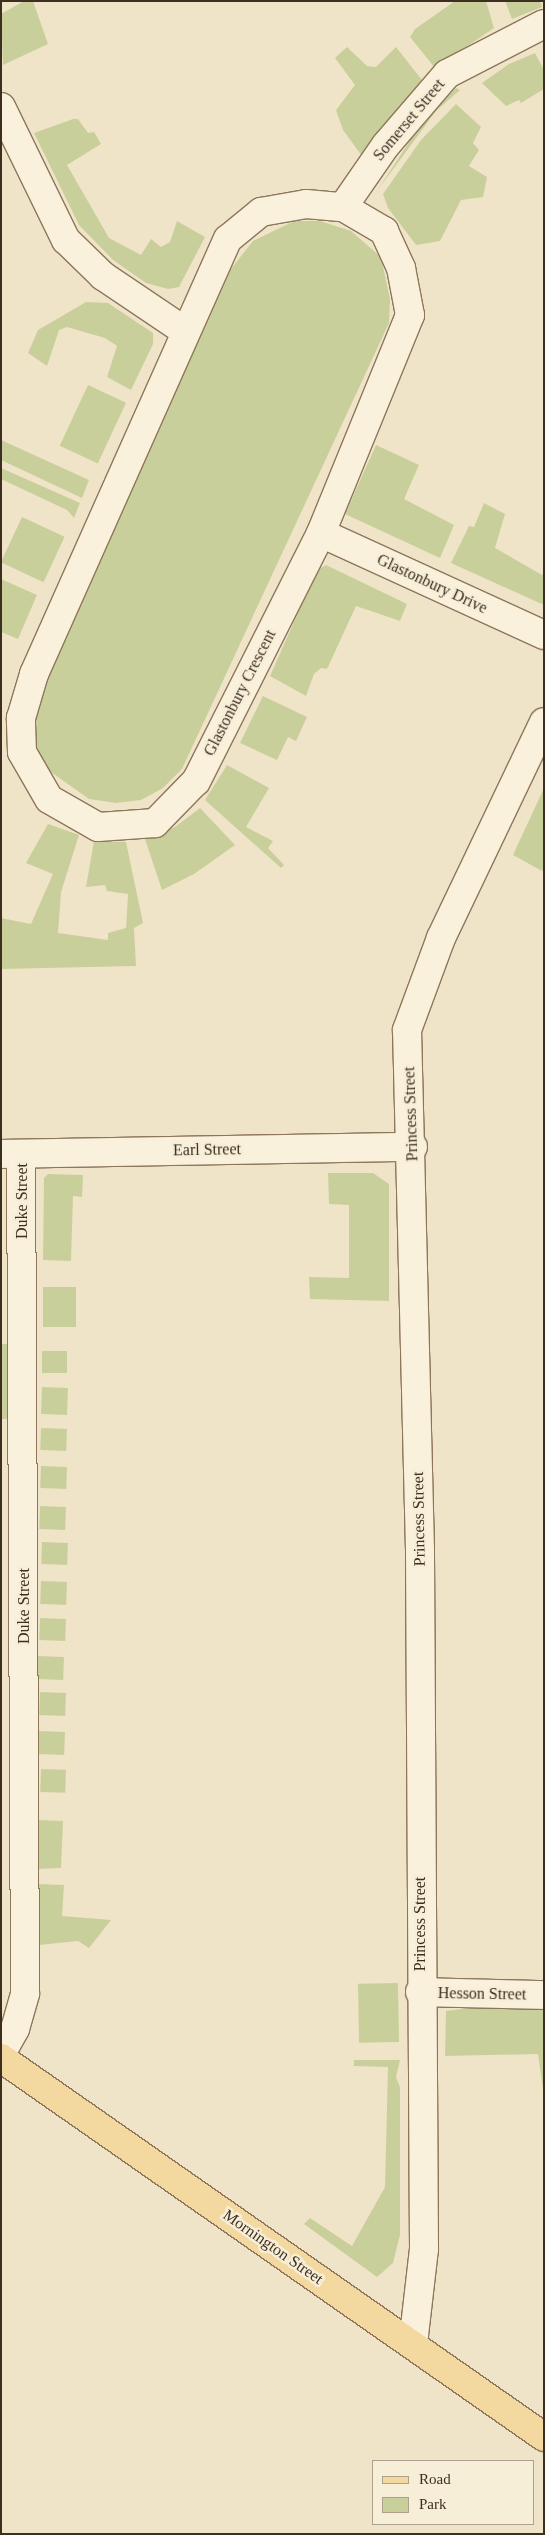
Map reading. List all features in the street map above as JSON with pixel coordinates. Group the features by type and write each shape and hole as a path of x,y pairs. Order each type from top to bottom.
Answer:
{"main road":[{"name":"Mornington Street","path":"1,2056 544,2437"}],"street":[{"name":"Somerset Street","path":"342,206 386,145 447,74 544,24"},
{"path":"1,107 66,240 103,276 185,331"},
{"name":"Glastonbury Crescent","path":"306,204 342,206 384,230 401,268 410,315 321,533 196,781 154,823 98,826 49,799 22,752 21,718 34,674 185,331 228,239 261,212 306,204"},
{"name":"Glastonbury Drive","path":"321,533 544,635"},
{"name":"Princess Street","path":"413,2344 424,2249 420,1992 420,1550 413,1147 407,1030 441,938 544,722"},
{"name":"Earl Street","path":"11,1154 413,1147"},
{"name":"Duke Street","path":"1,2056 15,2029 25,1993 11,1154"},
{"name":"Hesson Street","path":"420,1992 544,1996"}],"green space":[{"path":"24,1 33,1 48,44 3,65 1,14"},
{"path":"455,1 486,1 494,28 435,68 410,37 415,29"},
{"path":"505,1 540,1 542,7 512,19"},
{"path":"347,47 367,66 376,67 396,47 422,80 362,156 343,130 336,110 355,85 335,58"},
{"path":"535,53 544,70 544,89 521,103 519,100 506,106 482,83 509,64"},
{"path":"456,88 460,90 436,111 377,191 419,127"},
{"path":"456,104 481,127 473,143 479,150 469,166 487,177 483,197 461,200 440,241 416,245 388,208 383,194 421,140"},
{"path":"73,119 78,119 88,133 94,132 101,144 67,165 109,238 141,255 151,239 161,247 170,242 177,221 205,237 179,287 168,289 146,283 113,260 79,225 34,133"},
{"path":"294,221 320,221 351,231 381,257 390,299 389,323 182,769 163,788 141,800 116,803 89,799 48,770 33,741 31,723 47,667 230,270 253,241"},
{"path":"86,302 108,303 153,333 153,344 131,390 107,377 117,346 105,338 67,327 59,330 47,366 28,353 38,330"},
{"path":"88,385 126,403 98,463 60,446"},
{"path":"1,440 89,480 82,498 1,460"},
{"path":"376,445 419,465 404,499 454,525 440,558 345,514"},
{"path":"1,468 80,503 74,518 67,510 1,479"},
{"path":"484,503 505,514 495,548 542,575 544,571 544,605 451,563 469,526 474,527"},
{"path":"22,517 65,537 43,582 1,562"},
{"path":"326,565 407,604 400,621 356,606 327,669 321,668 314,674 306,696 270,676 317,570"},
{"path":"1,579 37,595 18,639 1,632"},
{"path":"263,696 307,717 296,741 288,737 277,760 240,743"},
{"path":"227,765 269,788 246,827 273,841 268,848 284,865 281,868 205,800"},
{"path":"544,788 544,867 542,871 513,855"},
{"path":"200,808 235,845 194,874 162,890 145,839 175,827"},
{"path":"48,824 79,835 61,892 58,933 108,940 108,933 126,928 128,894 107,891 105,885 86,887 94,841 126,842 143,923 134,928 136,966 1,969 1,918 31,924 53,874 26,863"},
{"path":"328,1173 373,1173 389,1184 389,1301 310,1299 309,1277 349,1278 349,1205 329,1204"},
{"path":"48,1174 83,1175 82,1197 73,1196 71,1261 43,1260 44,1178"},
{"path":"43,1287 76,1287 76,1327 43,1327"},
{"path":"1,1344 9,1344 9,1419 1,1419"},
{"path":"42,1351 67,1351 67,1373 42,1373"},
{"path":"42,1387 68,1388 67,1415 41,1414"},
{"path":"41,1428 67,1429 66,1451 40,1450"},
{"path":"41,1466 67,1467 66,1489 40,1488"},
{"path":"40,1506 66,1507 65,1530 39,1529"},
{"path":"42,1542 68,1543 67,1565 41,1564"},
{"path":"41,1581 67,1582 66,1605 40,1604"},
{"path":"40,1618 66,1619 65,1641 39,1640"},
{"path":"38,1656 64,1657 63,1680 37,1679"},
{"path":"40,1692 66,1693 65,1716 39,1715"},
{"path":"39,1731 65,1732 64,1755 38,1754"},
{"path":"41,1769 66,1770 65,1793 40,1792"},
{"path":"37,1820 63,1821 61,1868 38,1869"},
{"path":"38,1884 64,1885 62,1916 111,1920 89,1948 78,1941 39,1945"},
{"path":"398,1983 399,2042 359,2043 358,1984"},
{"path":"483,2006 544,2007 544,2096 538,2054 445,2056 446,2011"},
{"path":"354,2060 400,2060 396,2077 400,2087 400,2235 393,2263 377,2277 304,2224 310,2218 352,2246 385,2187 388,2067 354,2066"}]}
